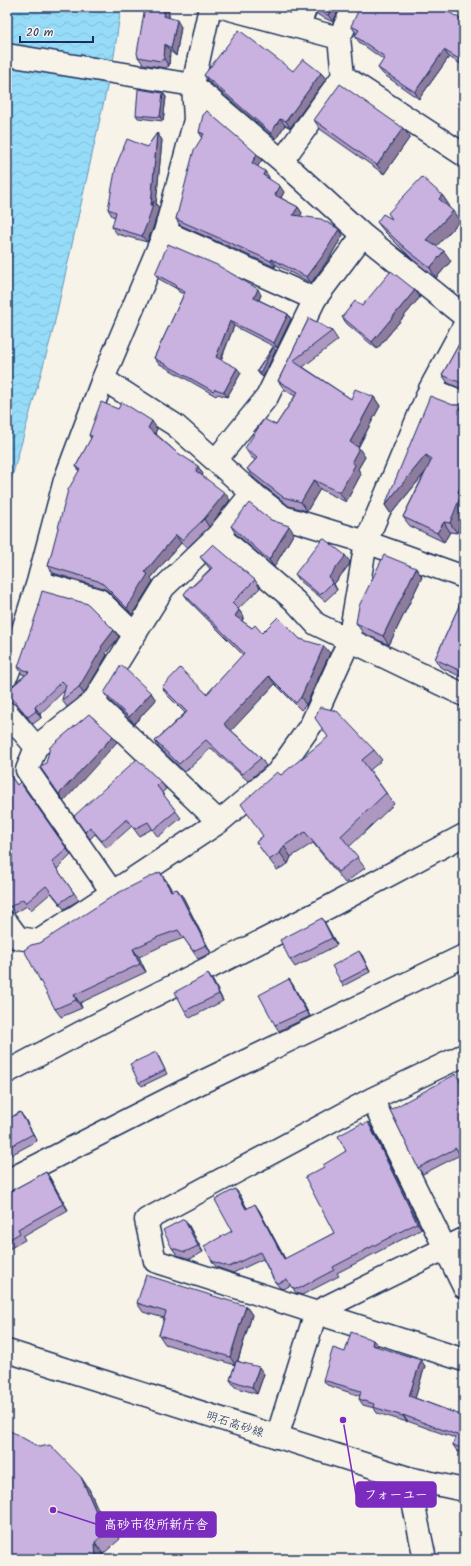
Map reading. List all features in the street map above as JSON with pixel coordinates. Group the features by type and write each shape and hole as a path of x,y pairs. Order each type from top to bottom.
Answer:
{"street":[{"path":"7,675 16,652 38,582 65,480 103,378 165,232 196,120 193,85 210,7"},
{"path":"222,7 339,38"},
{"path":"298,27 306,7"},
{"path":"282,160 343,76 339,38 354,7"},
{"path":"7,55 123,75 193,85 282,160 363,235 464,316"},
{"path":"343,76 464,155"},
{"path":"165,232 315,299"},
{"path":"216,460 267,397 315,299 363,235"},
{"path":"7,923 18,938 39,941 219,822 277,773 311,725 349,641 366,542 430,389 464,326"},
{"path":"103,378 175,425 252,493 283,517 366,542 464,577"},
{"path":"430,389 464,403"},
{"path":"112,892 26,770 36,747 93,702 164,586 218,535 252,493"},
{"path":"218,535 295,601 316,624 464,695"},
{"path":"38,582 100,600 134,634"},
{"path":"93,702 219,822"},
{"path":"7,713 36,747"},
{"path":"7,1072 84,1031 327,908 464,835"},
{"path":"7,1181 200,1083 464,956"},
{"path":"464,1055 372,1099 146,1220 155,1261 464,1360"},
{"path":"372,1099 455,1244 464,1286"},
{"path":"277,1437 316,1312 455,1244"},
{"name":"明石高砂線","path":"7,1351 408,1478 464,1490"},
{"path":"408,1478 425,1559"}],"water":[{"path":"7,7 121,7 114,56 52,334 7,495"}],"building":[{"path":"145,7 164,7 164,16 177,20 171,49 165,44 164,59 160,61 138,57 137,53"},
{"path":"332,7 328,15 313,8"},
{"path":"360,7 440,7 464,21 464,62 444,50 415,92 378,68 385,57 355,36 359,30 351,26"},
{"path":"239,30 293,71 303,59 321,73 286,121 280,119 271,133 204,75"},
{"path":"340,84 403,128 377,165 314,120"},
{"path":"138,89 163,93 160,117 136,115"},
{"path":"207,111 257,154 252,163 265,171 263,175 280,186 275,195 298,207 293,215 321,219 339,229 324,254 307,277 272,259 271,261 176,219 194,150 204,134 199,132 203,115"},
{"path":"157,133 151,206 154,201 142,236 112,227 116,212 108,209 116,166 127,139 147,147"},
{"path":"422,177 442,195 439,199 453,211 426,240 444,251 430,268 406,249 377,222 383,214 392,219 388,213"},
{"path":"168,244 217,265 258,289 254,298 288,314 274,343 230,321 216,357 237,368 224,392 215,389 213,391 154,358 185,292 175,287 176,285 155,274"},
{"path":"391,271 415,290 372,342 342,317 355,301 362,306"},
{"path":"309,318 332,331 293,361 351,399 355,389 374,397 350,442 359,448 352,461 355,465 340,493 314,480 301,502 283,497 247,469 257,458 245,448 264,419 276,425 298,392 278,381"},
{"path":"464,335 464,384 442,375"},
{"path":"273,347 260,373 257,371"},
{"path":"430,396 453,405 462,405 459,409 464,411 464,480 458,492 461,495 450,523 444,522 437,533 403,517 432,459 426,455 385,505"},
{"path":"101,402 118,409 122,402 152,421 148,428 175,451 198,466 196,471 225,493 204,519 182,540 176,535 145,572 148,574 127,608 103,584 98,581 48,566 68,490 80,469 76,466 92,436 89,435"},
{"path":"249,503 271,520 289,526 269,560 231,526"},
{"path":"323,538 345,555 329,577 332,583 320,595 295,574"},
{"path":"213,544 255,580 232,603 239,610 235,616 252,628 255,625 262,633 278,617 300,639 324,646 301,697 296,703 269,676 224,724 261,758 242,774 206,740 179,764 155,741 187,712 162,687 180,668 207,694 244,653 184,594 190,586 192,587 212,568 200,557"},
{"path":"384,555 416,568 383,636 356,623 359,606"},
{"path":"42,591 88,604 114,630 101,647 102,648 79,687 62,700 66,685 62,681 35,707 36,711 28,717 12,698 7,696 7,691 29,672 18,667 39,606"},
{"path":"464,595 464,665 461,671 435,659"},
{"path":"121,665 151,693 129,717 104,693"},
{"path":"320,707 337,711 374,750 362,760 386,793 341,836 358,857 338,872 305,832 284,846 280,853 269,860 256,842 263,836 241,804 277,772 281,775 328,737 315,718"},
{"path":"89,714 113,736 59,794 40,767 46,763 50,747"},
{"path":"137,759 161,782 157,786 176,811 153,830 148,822 134,829 127,819 102,841 90,827 85,832 74,816"},
{"path":"7,771 17,785 20,782 67,849 52,862 74,893 60,903 46,886 26,903 23,899 10,907 7,903"},
{"path":"160,872 171,891 177,889 206,945 193,951 178,930 158,937 133,949 140,964 74,995 76,1000 55,1009 24,950 31,945 40,943 116,894"},
{"path":"322,918 332,938 290,960 280,940"},
{"path":"359,951 368,968 341,982 332,966"},
{"path":"208,974 219,994 185,1011 175,992"},
{"path":"289,979 306,1011 275,1025 259,995"},
{"path":"156,1052 165,1070 139,1083 130,1064"},
{"path":"456,1074 461,1083 464,1082 464,1163 456,1148 418,1168 390,1110"},
{"path":"20,1112 33,1134 7,1148 7,1120"},
{"path":"368,1122 417,1223 333,1267 334,1270 298,1289 291,1287 287,1279 279,1283 275,1282 260,1252 229,1267 212,1261 204,1246 232,1231 215,1200 235,1189 246,1209 255,1204 284,1259 334,1233 305,1177 324,1167 323,1165 346,1151 338,1136 362,1123 363,1125"},
{"path":"46,1172 63,1204 18,1229 20,1233 7,1241 7,1193"},
{"path":"184,1219 198,1246 185,1252 172,1248 163,1230"},
{"path":"146,1275 246,1306 230,1357 159,1335 166,1312 137,1303"},
{"path":"351,1332 373,1340 372,1345 421,1360 409,1396 463,1416 464,1413 464,1449 453,1445 457,1435 403,1415 373,1407 374,1404 359,1399 361,1391 323,1380 333,1348 345,1352"},
{"path":"236,1361 259,1367 252,1387 230,1380"},
{"path":"7,1429 39,1447 50,1445 81,1477 100,1521 112,1528 95,1542 96,1559 7,1559"}],"place":[{"name":"フォーユー","path":"343,1420"},
{"name":"高砂市役所新庁舎","path":"53,1510"}]}
